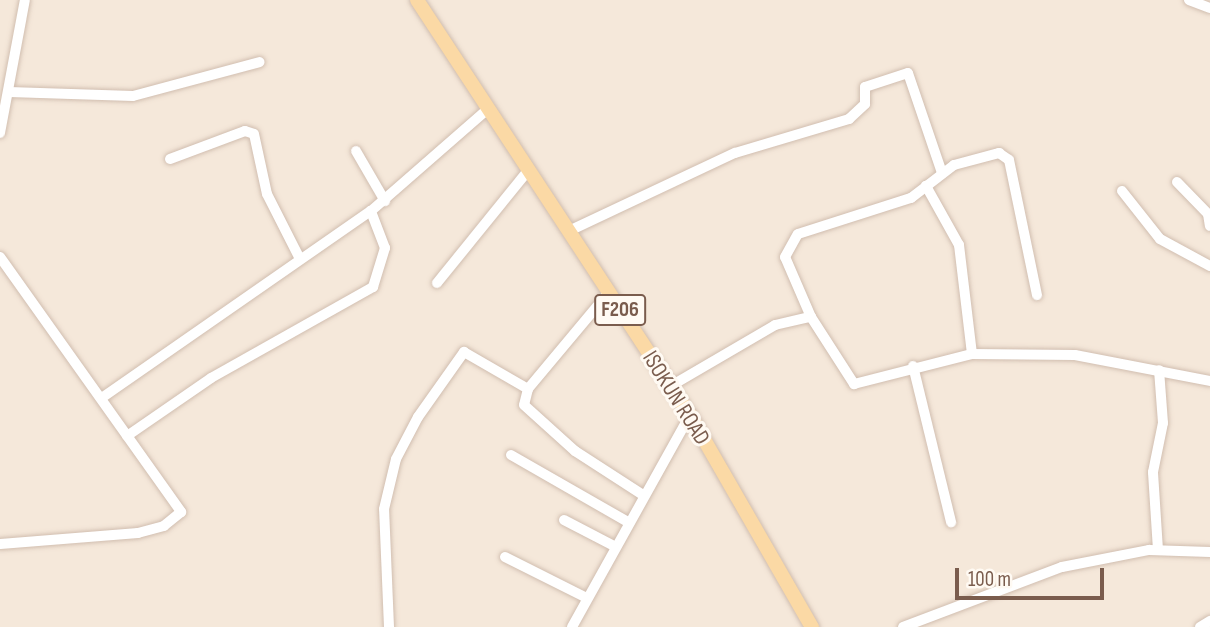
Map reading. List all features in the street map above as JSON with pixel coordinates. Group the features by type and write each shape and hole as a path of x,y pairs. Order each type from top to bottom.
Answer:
{"main road":[{"name":"ISOKUN ROAD","path":"417,0 527,172 571,230 669,387 690,415 812,627"}],"street":[{"path":"0,133 25,0"},
{"path":"1189,0 1210,8"},
{"path":"9,92 133,96 260,62"},
{"path":"571,230 735,153 849,119 860,113 868,85 908,73 942,173"},
{"path":"103,397 299,257 385,201 488,109"},
{"path":"170,159 245,131 254,135 267,194 299,257"},
{"path":"356,151 385,201"},
{"path":"1037,295 1009,160 999,153 942,173 911,198 788,242 785,257 811,317 854,384 913,366 972,354 1075,355 1210,381"},
{"path":"437,283 527,172"},
{"path":"1177,182 1208,214 1210,226"},
{"path":"926,186 959,245 972,354"},
{"path":"1122,191 1160,239 1210,266"},
{"path":"127,436 212,378 373,287 385,247 371,211"},
{"path":"0,257 103,397 181,512 164,526 138,533 0,544"},
{"path":"609,292 528,389 528,412 643,495"},
{"path":"669,387 775,325 811,317"},
{"path":"389,627 384,509 406,438 464,352 528,389"},
{"path":"913,366 951,522"},
{"path":"1158,550 1153,472 1164,423 1160,370"},
{"path":"572,627 612,545 690,415"},
{"path":"511,454 628,522"},
{"path":"564,520 612,545"},
{"path":"904,627 1052,570 1158,550 1210,552"},
{"path":"505,557 585,597"},
{"path":"1200,627 1210,621"}],"shaded area":[{"path":"0,0 1210,0 1210,627 0,627"}]}
